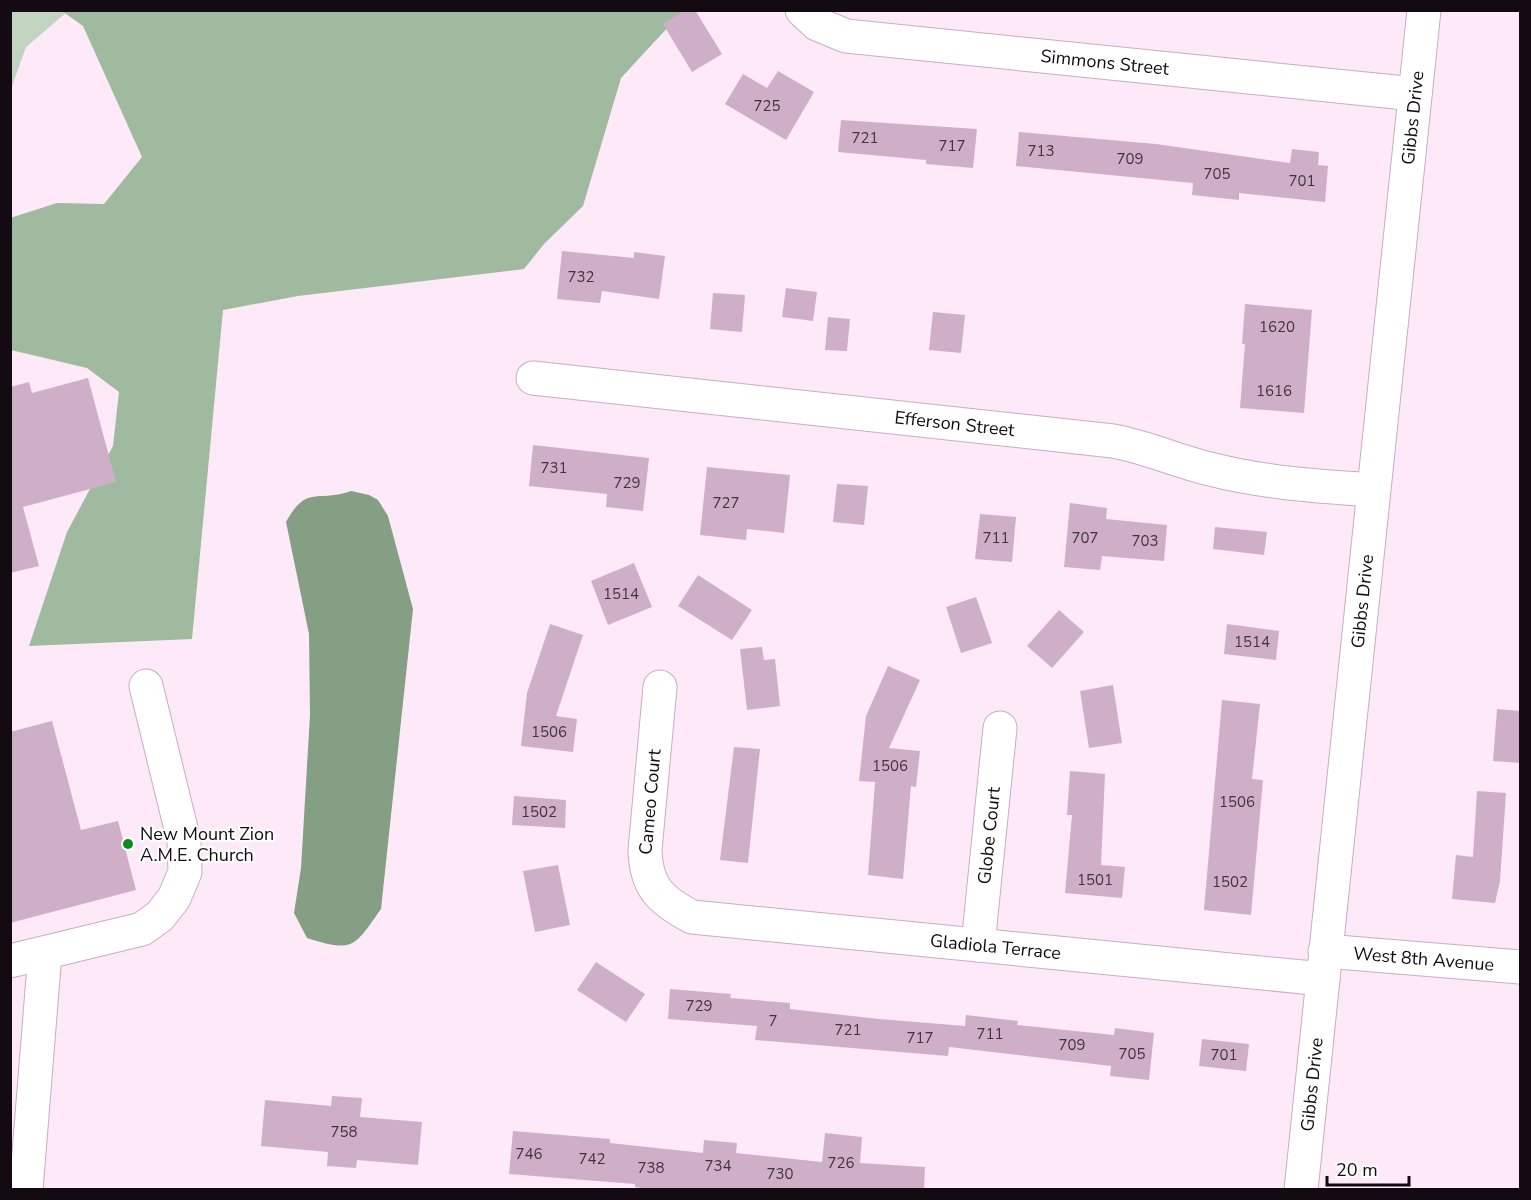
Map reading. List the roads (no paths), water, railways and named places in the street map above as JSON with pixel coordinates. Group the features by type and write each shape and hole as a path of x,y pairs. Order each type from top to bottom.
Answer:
{"street":[{"name":"Simmons Street","path":"802,10 816,24 846,36 1415,94"},
{"name":"Gibbs Drive","path":"1301,1190 1424,10"},
{"name":"Efferson Street","path":"533,378 1113,441 1143,446 1208,468 1266,482 1373,490"},
{"path":"10,961 142,929 159,916 174,898 185,872 184,841 146,686"},
{"name":"Cameo Court","path":"660,687 645,872 654,889 673,907"},
{"name":"Globe Court","path":"978,945 1000,728"},
{"name":"Gladiola Terrace","path":"673,907 692,916 978,945 1324,965"},
{"path":"26,1190 45,953"},
{"name":"West 8th Avenue","path":"1324,965 1521,967"}],"place":[{"name":"New Mount Zion A.M.E. Church","path":"128,844"}]}
